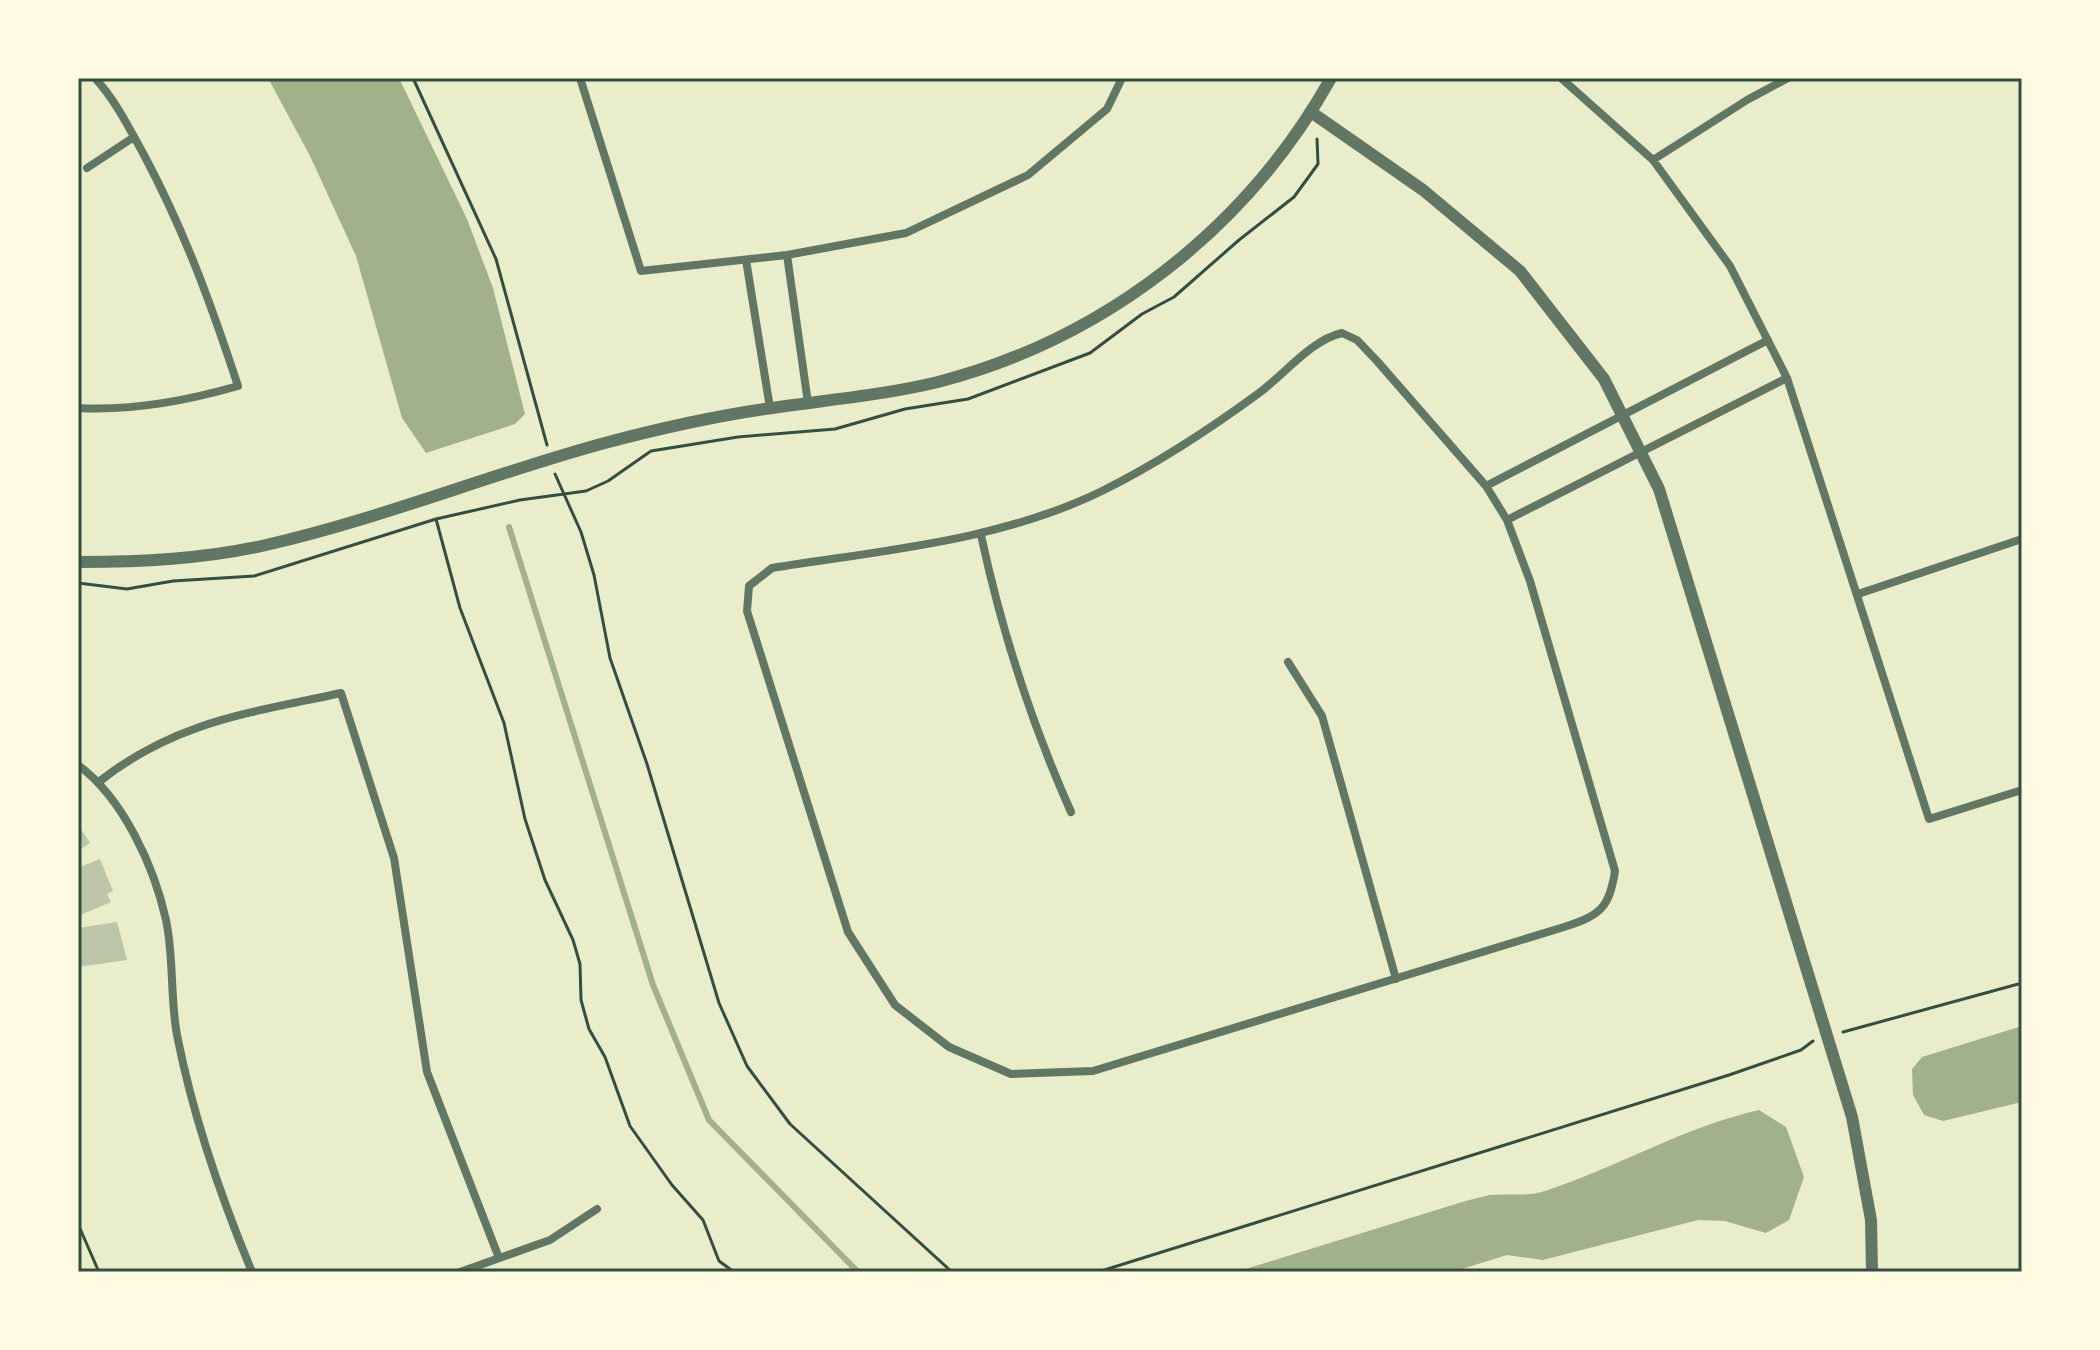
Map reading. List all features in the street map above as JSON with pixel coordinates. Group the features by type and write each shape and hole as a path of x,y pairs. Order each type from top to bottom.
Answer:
{"street":[{"path":"78,408 108,410 181,400 238,386 203,276 134,137 112,97 95,78"},
{"path":"580,78 641,271 787,255 906,233 1028,175 1107,109 1122,78"},
{"path":"78,562 174,559 263,546 334,528 600,444 770,408 936,382 991,366 1041,346 1109,311 1181,261 1232,211 1311,112 1331,78"},
{"path":"1561,78 1653,160 1730,266 1787,378 1929,819 2022,790"},
{"path":"1653,160 1747,100 1788,78"},
{"path":"1311,112 1412,181 1520,271 1604,379 1659,489 1855,1131 1871,1220 1872,1272"},
{"path":"87,168 134,137"},
{"path":"787,255 808,403"},
{"path":"746,260 770,408"},
{"path":"1342,333 1357,340 1377,361 1486,486 1507,520 1530,581 1615,871 1606,906 1589,918 1564,927 1093,1071 1011,1074 949,1047 895,1005 848,932 747,611 749,586 772,568 981,535 1103,491 1205,431 1263,390 1325,337 1342,333"},
{"path":"1486,486 1768,340"},
{"path":"1507,520 1787,378"},
{"path":"981,535 998,617 1034,729 1071,812"},
{"path":"1858,594 2022,539"},
{"path":"1288,662 1322,716 1396,979"},
{"path":"100,781 126,761 199,724 341,693 394,858 427,1072 499,1258"},
{"path":"78,765 100,781 140,848 166,920 180,1048 214,1180 252,1272"},
{"path":"460,1272 550,1240 597,1209"}],"path":[{"path":"413,78 496,259 547,445"},
{"path":"553,469 581,532 594,575 610,658 647,764 719,1003 747,1066 790,1124 952,1272"},
{"path":"436,519 460,608 504,723 525,819 560,917 573,940 580,964 581,1000 589,1029 605,1057 630,1126 672,1185 703,1220 719,1261 734,1272"},
{"path":"1098,1272 1729,1075 1801,1050 1816,1039 2022,983"},
{"path":"78,1224 99,1272"}],"shaded area":[{"path":"268,78 399,78 467,219 493,288 525,414 515,424 426,453 402,418 356,256 310,156"},
{"path":"2022,1026 2022,1102 1943,1121 1924,1115 1913,1095 1912,1069 1922,1057"},
{"path":"1759,1110 1786,1127 1804,1177 1789,1220 1766,1233 1725,1221 1698,1220 1543,1260 1507,1255 1452,1272 1236,1272 1474,1199 1545,1191 1704,1126"}],"building":[{"path":"78,825 90,843 78,851"},
{"path":"100,859 113,891 107,894 111,902 78,916 78,868"},
{"path":"117,922 127,960 78,967 78,928"}],"waterway":[{"path":"509,527 653,985 709,1120 858,1272"}]}
